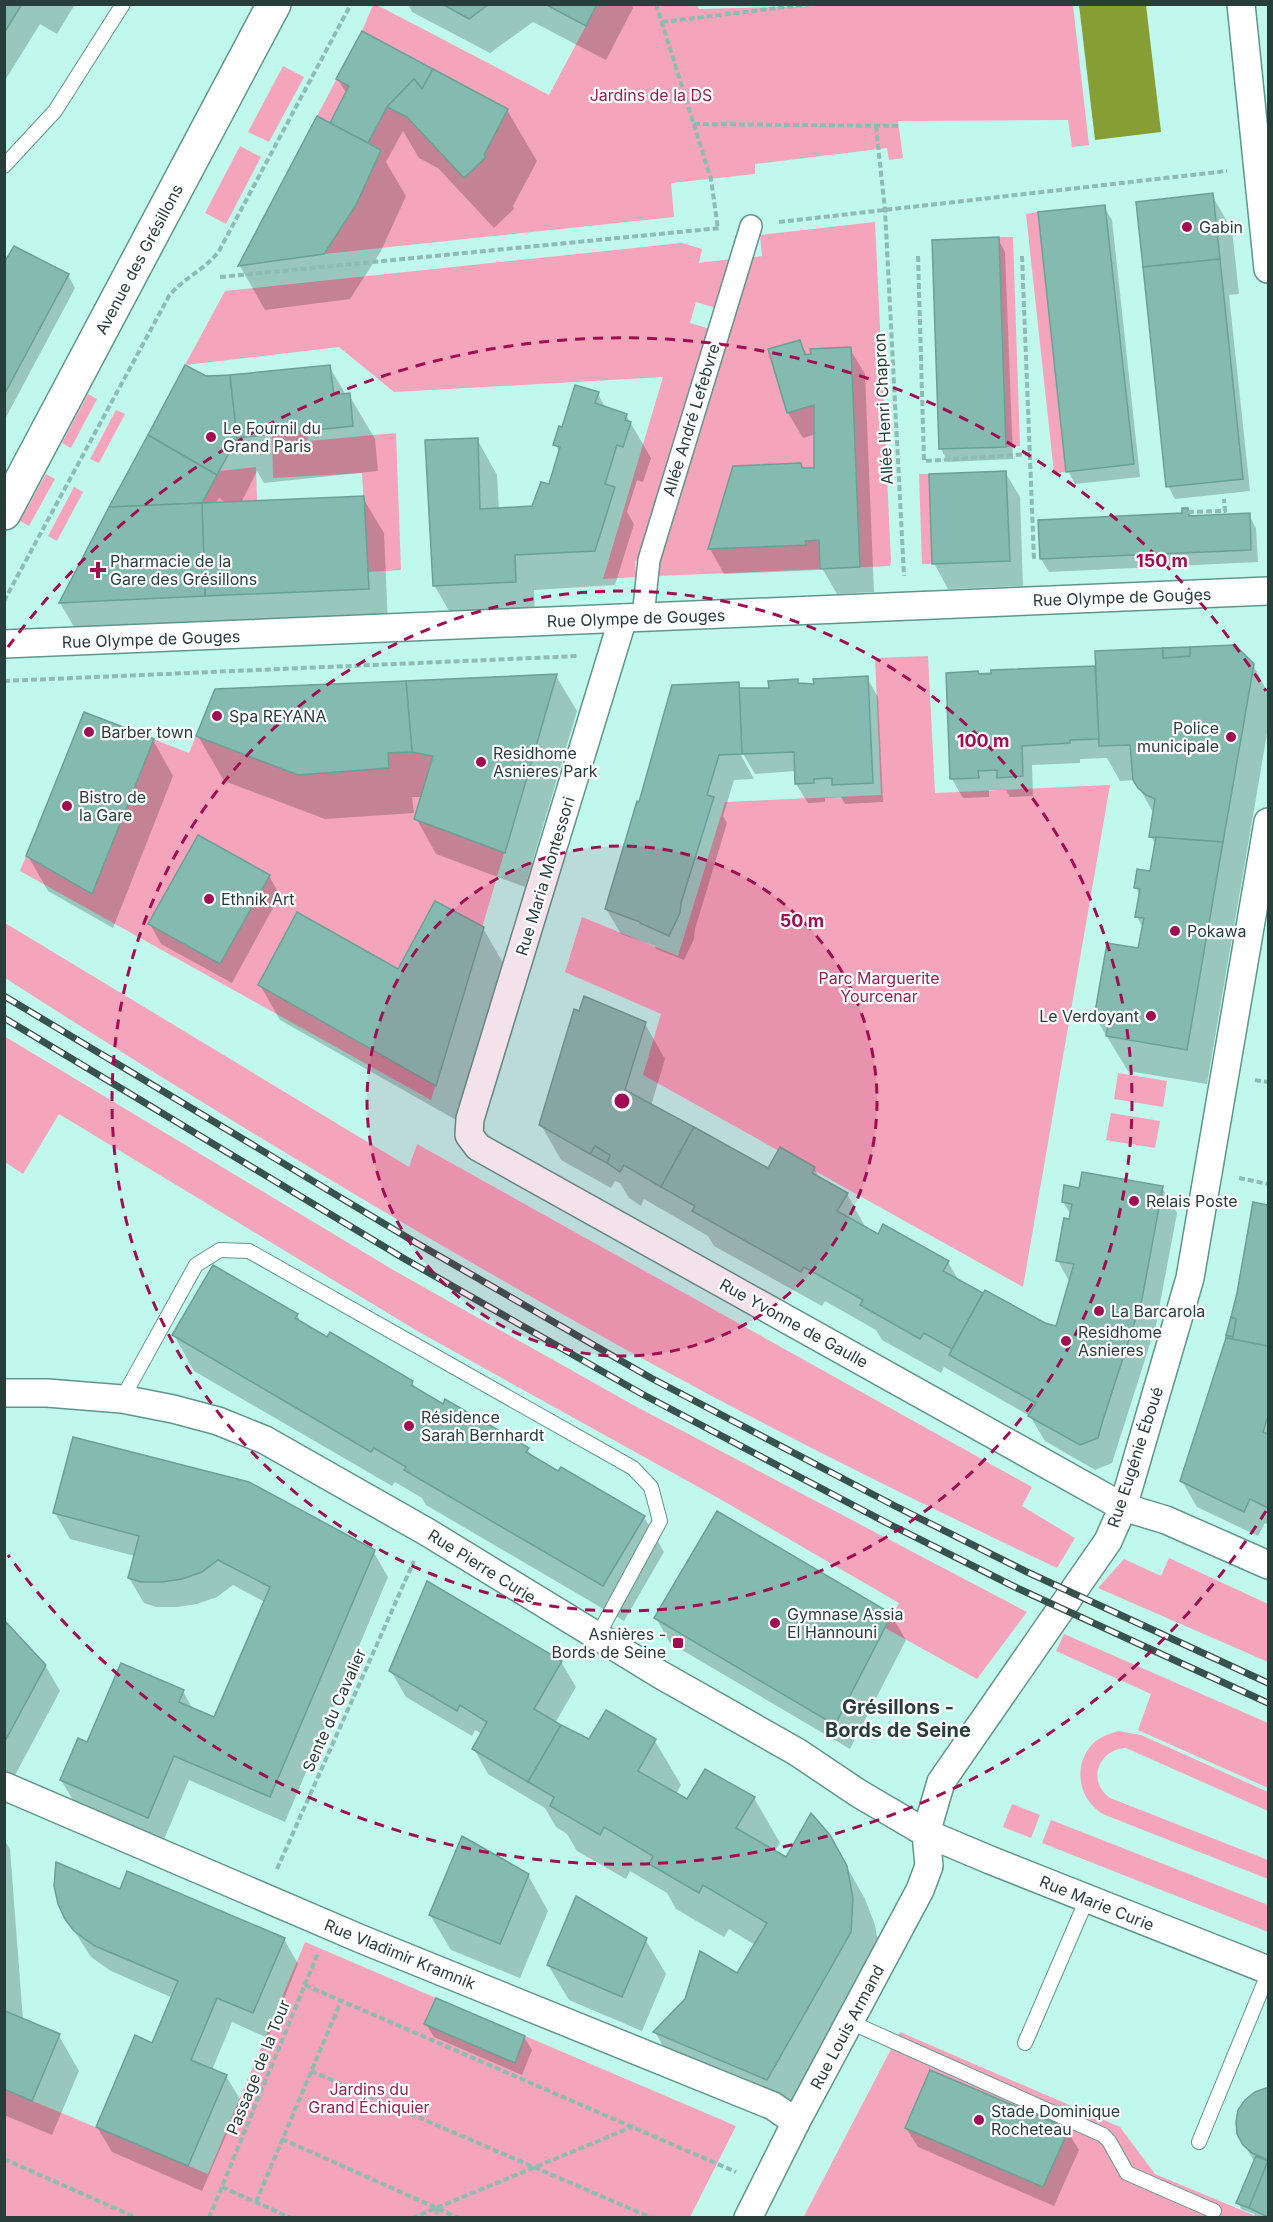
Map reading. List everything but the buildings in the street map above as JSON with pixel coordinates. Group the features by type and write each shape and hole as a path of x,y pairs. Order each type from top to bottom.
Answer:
{"main road":[{"name":"Avenue des Grésillons","path":"4,513 274,4"}],"street":[{"path":"1241,4 1269,269"},
{"name":"Allée André Lefebvre","path":"633,618 751,226"},
{"name":"Rue Olympe de Gouges","path":"4,644 1269,591"},
{"name":"Rue Maria Montessori","path":"469,1135 470,1119 633,618"},
{"name":"Rue Eugénie Éboué","path":"926,1833 941,1782 1108,1541 1123,1507 1190,1278 1269,822"},
{"name":"Rue Yvonne de Gaulle","path":"469,1135 478,1147 1123,1507 1166,1520 1269,1565"},
{"name":"Rue Pierre Curie","path":"8,1387 122,1399 173,1409 218,1421 265,1440 427,1532 597,1637 797,1752 858,1793 926,1833"},
{"name":"Rue Vladimir Kramnik","path":"4,1786 328,1924 773,2106 796,2122"},
{"name":"Rue Marie Curie","path":"926,1833 1086,1899 1269,1970"},
{"name":"Rue Louis Armand","path":"748,2217 920,1890 929,1866 926,1833"}],"lane":[{"path":"4,166 55,111 123,4"},
{"path":"122,1399 196,1265 220,1250 249,1251 633,1468 651,1487 660,1521 597,1637"},
{"path":"1025,2043 1086,1899"},
{"path":"1199,2142 1269,1974"},
{"path":"850,2022 1103,2134 1127,2172 1214,2211"}],"path":[{"path":"4,601 169,296 175,288 205,267 219,251 351,4"},
{"path":"657,4 711,179 718,229"},
{"path":"662,22 811,4"},
{"path":"693,124 898,126"},
{"name":"Allée Henri Chapron","path":"876,126 885,210 906,606"},
{"path":"918,256 924,461 1030,454"},
{"path":"1022,256 1034,559"},
{"path":"1188,512 1225,511 1224,499"},
{"path":"4,681 588,655"},
{"name":"Sente du Cavalier","path":"264,1897 427,1532"},
{"name":"Passage de la Tour","path":"209,2217 328,1924"},
{"path":"305,1985 717,2163 764,2188"},
{"path":"256,2202 341,2001"},
{"path":"311,2071 652,2217"},
{"path":"412,2217 633,2127"},
{"path":"282,2139 459,2217"},
{"path":"4,2159 137,2217"},
{"path":"222,2187 291,2217"},
{"path":"435,2208 438,2217"}],"green space":[{"name":"Jardins de la DS","path":"697,4 699,9 897,4 1073,5 1089,145 1072,147 1068,120 898,121 903,158 889,160 887,148 755,164 755,174 671,183 674,217 324,254 238,266 362,31 373,5 377,5 549,95 597,5"},
{"path":"283,66 304,77 269,142 248,132"},
{"path":"240,146 261,157 226,224 205,213"},
{"path":"1038,212 1066,472 1054,473 1026,214"},
{"path":"875,222 890,566 657,576 656,561 747,258 762,256 760,235"},
{"path":"999,237 1013,237 1020,446 1006,447"},
{"path":"682,243 702,249 699,263 731,259 716,308 696,302 690,323 710,329 640,561 635,561 636,577 603,579 663,377 394,392 339,347 185,365 225,291"},
{"path":"88,394 97,399 71,448 62,443"},
{"path":"116,410 125,414 99,463 90,459"},
{"path":"307,431 308,441 396,433 401,570 368,572 362,473 273,478 272,435"},
{"path":"256,467 257,501 202,503 220,471"},
{"path":"46,474 55,479 29,526 20,521"},
{"path":"919,474 929,474 932,564 922,564"},
{"path":"74,487 83,492 57,541 48,536"},
{"name":"Parc Marguerite Yourcenar","path":"928,656 935,793 1110,785 1023,1287 643,1075 661,1014 565,972 582,917 678,956 725,802 881,795 875,658"},
{"path":"557,674 431,1100 20,871 84,712 189,753 215,689"},
{"path":"5,923 409,1167 417,1144 1032,1487 1022,1506 1075,1538 1057,1568 755,1419 573,1320 408,1226 246,1129 5,978"},
{"path":"4,1036 395,1271 635,1406 1027,1612 977,1679 885,1628 899,1603 720,1499 419,1332 59,1114 23,1174 5,1162"},
{"path":"1118,1073 1167,1081 1163,1107 1114,1099"},
{"path":"1111,1113 1160,1121 1155,1148 1106,1140"},
{"path":"1169,1558 1268,1604 1268,1662 1098,1588 1124,1559 1161,1576"},
{"path":"1064,1634 1268,1723 1268,1788 1138,1730 1151,1694 1056,1651"},
{"path":"1118,1731 1141,1735 1268,1792 1268,1811 1126,1748 1109,1754 1099,1767 1097,1775 1103,1791 1110,1798 1268,1860 1268,1879 1105,1815 1096,1809 1083,1791 1081,1769 1083,1759 1097,1740"},
{"path":"1012,1804 1040,1815 1031,1838 1003,1827"},
{"path":"1051,1820 1268,1905 1268,1932 1042,1843"},
{"name":"Jardins du Grand Échiquier","path":"305,1942 736,2126 690,2217 5,2217 4,2089 208,2174"},
{"name":"Stade Dominique Rocheteau","path":"900,2032 1120,2127 1155,2174 1258,2217 803,2218"}],"shaded area":[{"path":"1079,5 1146,5 1161,132 1095,140"}],"railway":[{"path":"4,996 413,1241 651,1378 895,1506 1027,1572 1268,1683"},
{"path":"4,1018 403,1258 642,1394 887,1523 1017,1588 1268,1703"}],"place":[{"name":"Gabin","path":"1187,227"},
{"name":"Le Fournil du Grand Paris","path":"211,437"},
{"name":"Pharmacie de la Gare des Grésillons","path":"98,570"},
{"name":"Spa REYANA","path":"217,716"},
{"name":"Barber town","path":"89,732"},
{"name":"Police municipale","path":"1231,737"},
{"name":"Residhome Asnieres Park","path":"481,762"},
{"name":"Bistro de la Gare","path":"67,806"},
{"name":"Ethnik Art","path":"209,899"},
{"name":"Pokawa","path":"1175,931"},
{"name":"Le Verdoyant","path":"1151,1016"},
{"name":"Relais Poste","path":"1134,1201"},
{"name":"La Barcarola","path":"1099,1311"},
{"name":"Residhome Asnieres","path":"1066,1341"},
{"name":"Résidence Sarah Bernhardt","path":"409,1426"},
{"name":"Gymnase Assia El Hannouni","path":"775,1623"},
{"name":"Asnières - Bords de Seine","path":"678,1643"},
{"name":"Stade Dominique Rocheteau","path":"979,2120"}],"district":[{"name":"Grésillons - Bords de Seine","path":"898,1718"}]}
